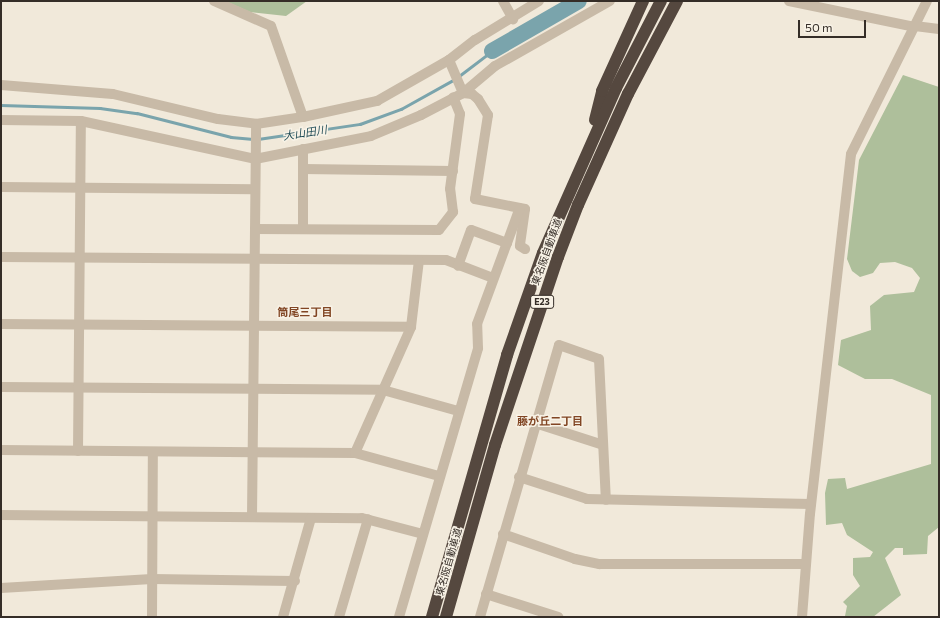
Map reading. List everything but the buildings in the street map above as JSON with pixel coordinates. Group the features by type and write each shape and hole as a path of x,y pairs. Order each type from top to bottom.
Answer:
{"highway":[{"path":"586,153 602,92 642,1"},
{"name":"東名阪自動車道","path":"432,617 507,356 543,253 586,153 661,1"},
{"name":"東名阪自動車道","path":"446,617 495,445 558,257 578,205 628,94 677,1"}],"street":[{"path":"214,1 271,26 303,117"},
{"path":"503,1 513,19"},
{"path":"1,85 113,94 218,119 256,124 303,117 377,101 449,60 475,40 513,19 539,1"},
{"path":"1,120 81,121 255,155 303,149 371,136 422,115 453,97 463,93 495,66 610,1"},
{"path":"789,1 914,26 939,29"},
{"path":"802,617 811,504 851,154 927,1"},
{"path":"449,60 463,93"},
{"path":"463,93 472,94 478,99 488,115 475,199 525,209 520,246 525,250"},
{"path":"254,229 439,230 453,212 450,189 460,114 453,97"},
{"path":"78,451 81,121"},
{"path":"252,517 252,389 256,124"},
{"path":"303,149 303,230"},
{"path":"303,169 452,170"},
{"path":"1,187 255,189"},
{"path":"399,617 458,411 478,348 477,324 492,278 520,208"},
{"path":"458,266 471,230 506,243"},
{"path":"1,257 446,260 458,266 492,278"},
{"path":"355,453 411,327 419,260"},
{"path":"1,324 411,327"},
{"path":"480,617 519,477 559,345 599,359 606,500"},
{"path":"1,387 383,390 458,411"},
{"path":"535,423 603,445"},
{"path":"1,450 355,453 439,476"},
{"path":"152,617 153,452"},
{"path":"519,477 587,499 811,504"},
{"path":"1,515 368,519 423,534"},
{"path":"284,617 295,581 310,518"},
{"path":"339,617 368,519"},
{"path":"503,534 575,559 599,564 806,564"},
{"path":"1,588 152,579 295,581"},
{"path":"486,594 558,617"}],"green space":[{"path":"225,1 307,1 286,16 250,12"},
{"path":"903,75 939,87 939,527 928,536 927,554 903,555 903,548 895,548 885,558 901,595 873,617 850,617 845,616 847,606 843,602 860,586 853,575 853,558 870,557 873,552 847,535 842,523 826,525 825,493 828,479 845,478 847,489 931,464 931,395 892,379 865,379 838,365 841,340 871,330 870,306 884,295 914,292 920,278 912,268 895,262 880,263 873,273 860,277 852,271 847,259 859,160"}],"waterway":[{"name":"大山田川","path":"492,51 579,1"},
{"name":"大山田川","path":"459,76 492,51"},
{"name":"大山田川","path":"258,139 360,124 401,109 455,79"},
{"name":"大山田川","path":"1,105 100,108 137,113 231,137 253,139"}],"district":[{"name":"筒尾三丁目","path":"305,312"},
{"name":"藤が丘二丁目","path":"550,421"}]}
